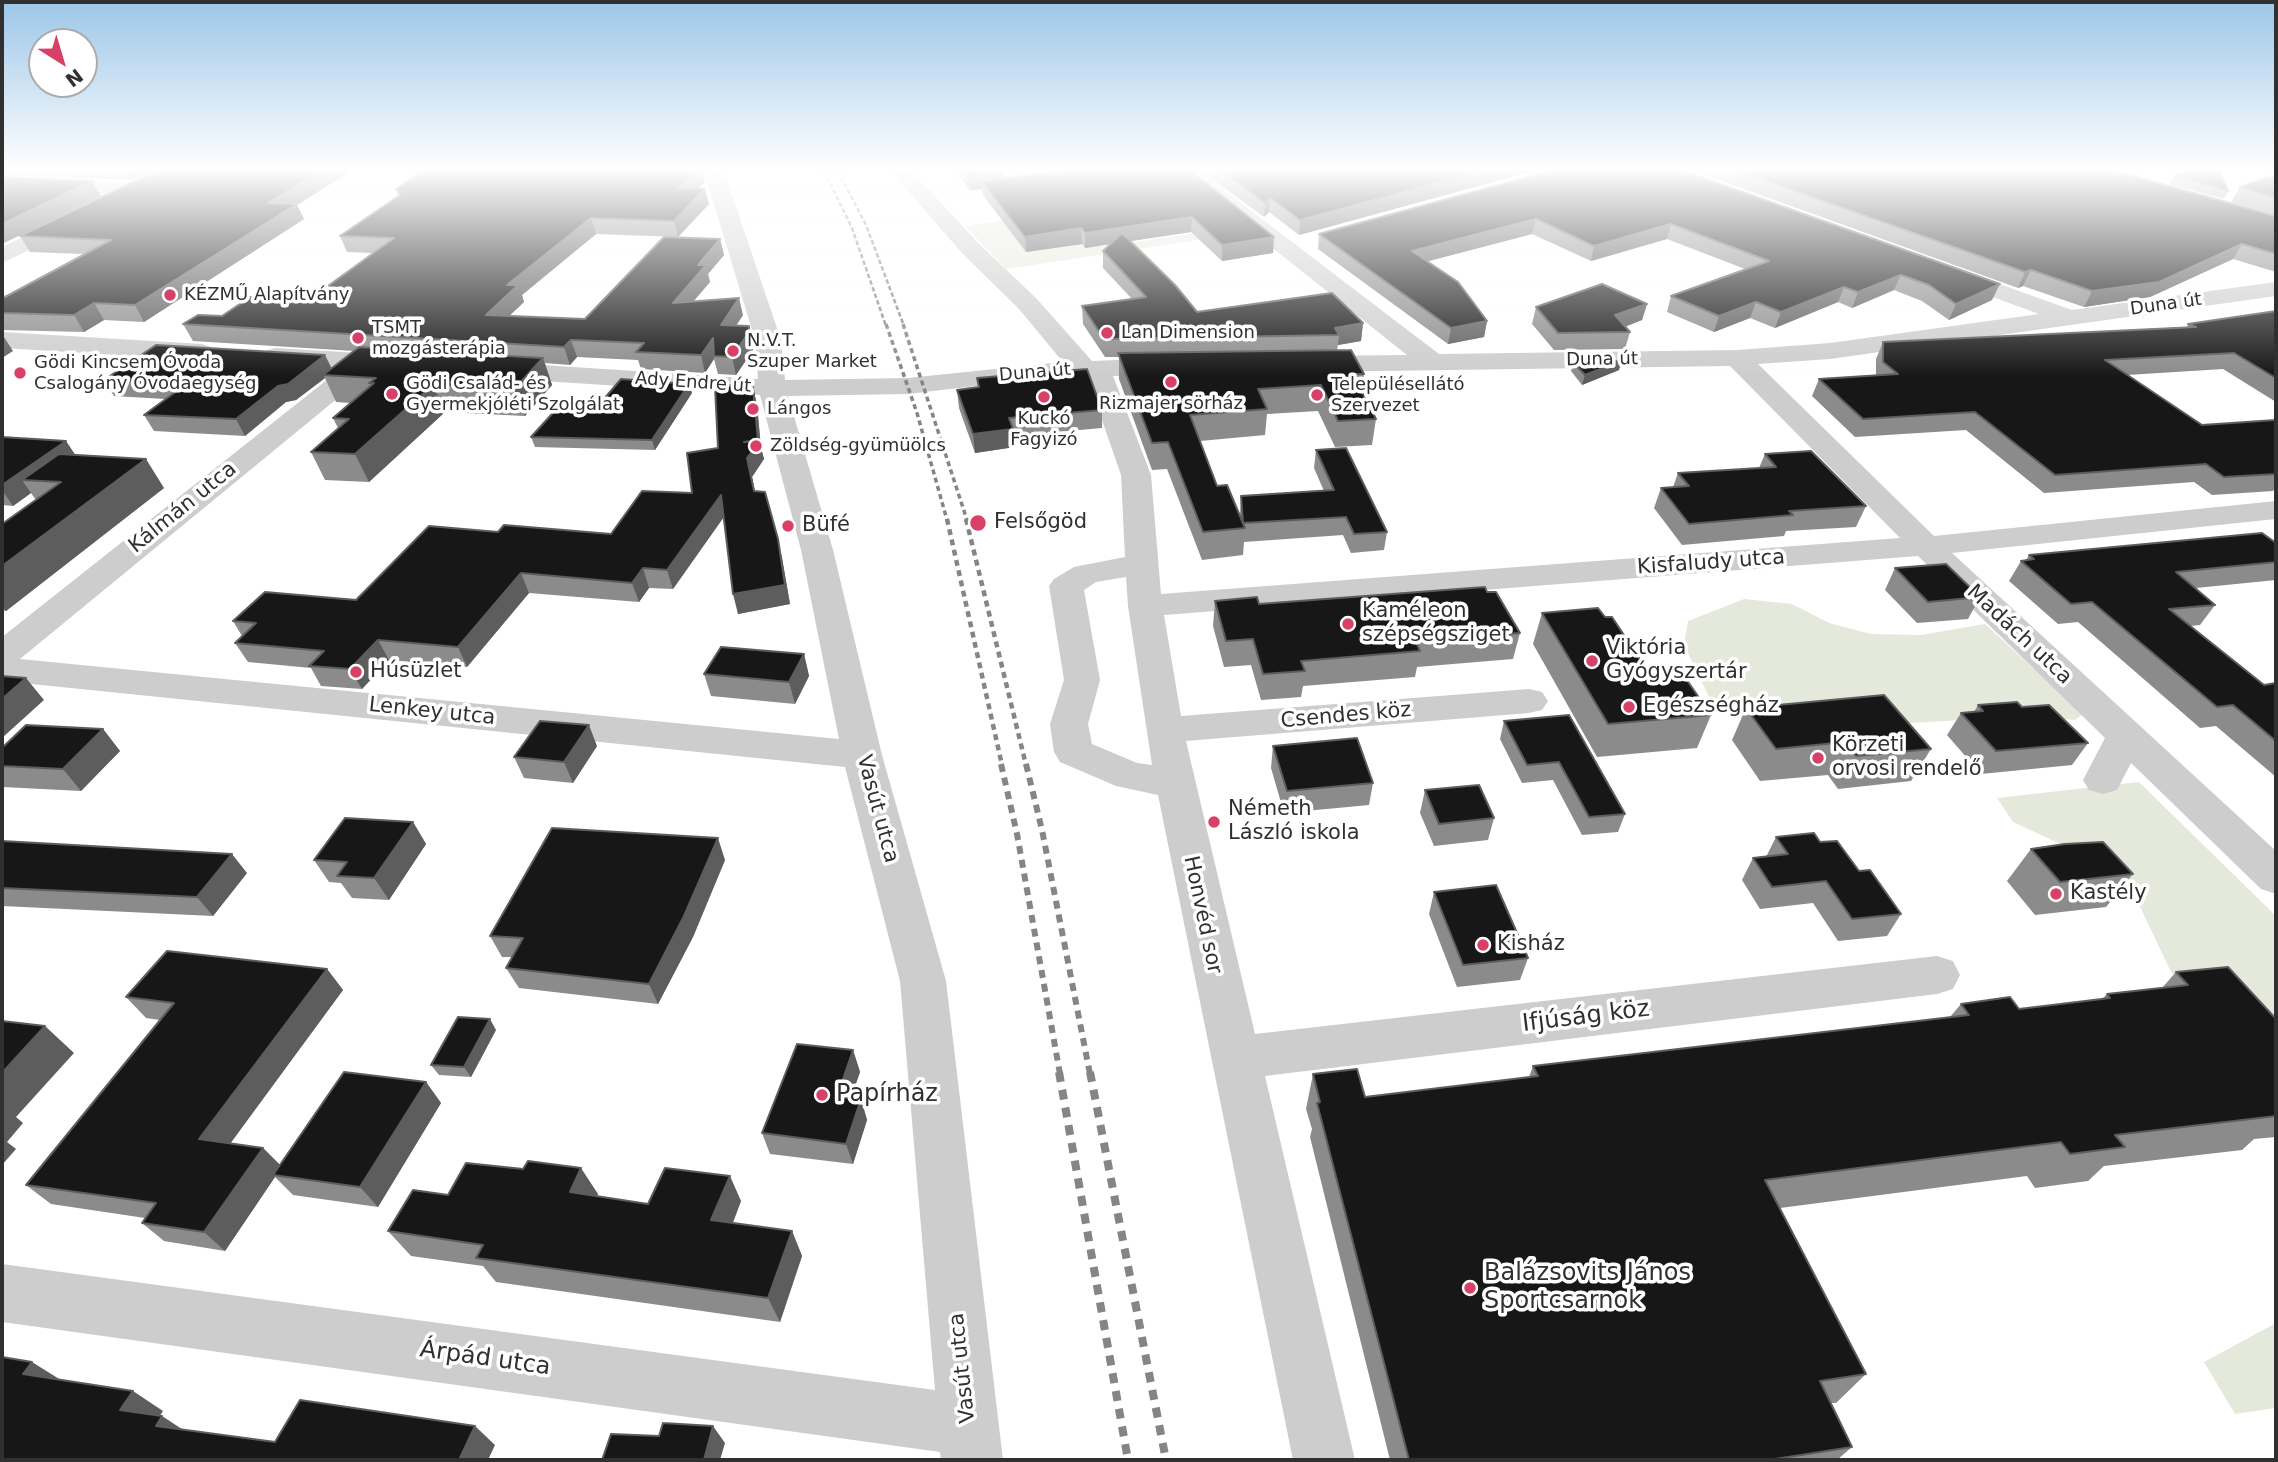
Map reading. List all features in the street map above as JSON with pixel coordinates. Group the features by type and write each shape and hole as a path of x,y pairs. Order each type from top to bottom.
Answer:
{"street":[{"path":"2,256 36,239"},
{"name":"Vasút utca","path":"736,239 768,340 772,388 817,551 862,755 923,981 970,1443"},
{"path":"962,239 1028,304 1073,358 1092,369"},
{"path":"1275,239 1433,362"},
{"path":"1287,248 1313,240"},
{"path":"1928,266 2072,318"},
{"name":"Duna út","path":"1287,364 1737,358 1842,350 2276,289"},
{"path":"2250,293 2276,305"},
{"path":"2,340 225,353"},
{"path":"253,355 416,365"},
{"name":"Madách utca","path":"1737,358 1926,546 2275,875"},
{"name":"Kálmán utca","path":"2,655 365,362"},
{"name":"Duna út","path":"924,384 1034,371 1190,366"},
{"name":"Ady Endre út","path":"470,368 772,388 924,384"},
{"name":"Honvéd sor","path":"1092,369 1136,475 1145,606 1174,783 1324,1460"},
{"name":"Kisfaludy utca","path":"1145,606 1926,546 2276,510"},
{"path":"1142,564 1086,574 1066,586 1082,680 1069,724 1074,752 1130,776 1174,783"},
{"name":"Lenkey utca","path":"2,669 862,755"},
{"name":"Csendes köz","path":"1164,730 1529,701"},
{"path":"2103,780 2126,736"},
{"name":"Ifjúság köz","path":"1234,1058 1937,975"},
{"name":"Árpád utca","path":"2,1293 970,1443"}],"shaded area":[{"path":"978,239 1094,239 1102,247 1154,239 1202,239 1006,269"},
{"path":"1744,599 1792,604 1829,623 1871,634 1921,635 1985,624 2083,714 2075,720 2029,716 1877,725 1826,714 1737,718 1709,697 1684,645 1688,621"},
{"path":"2139,782 2276,916 2276,1098 2193,1002 2170,970 2135,896 2067,847 2013,822 1997,798"},
{"path":"2276,1323 2276,1408 2235,1414 2204,1362"}],"building":[{"path":"93,239 240,239 135,305 94,303 74,315 2,313 2,296 5,297 111,240"},
{"path":"392,239 564,239 507,285 518,285 486,315 585,319 662,239 720,239 698,265 706,265 673,303 739,298 721,325 749,326 749,332 732,357 714,356 713,338 701,355 636,352 644,343 571,340 564,347 183,324 198,315 222,316 250,297 310,299"},
{"path":"1115,239 1128,239 1175,285 1197,312 1332,293 1363,323 1335,328 1339,335 1104,339 1082,306 1146,297 1103,251"},
{"path":"1216,239 1260,239 1222,245"},
{"path":"1326,239 1458,239 1412,251 1458,282 1487,321 1451,328"},
{"path":"1579,239 1618,239 1594,246"},
{"path":"1711,239 1875,239 2000,284 1956,304 1929,285 1901,275 1858,292 1844,287 1781,312 1756,302 1719,316 1671,296 1769,261"},
{"path":"1932,239 2276,239 2276,254 2242,244 2159,282 2092,291 2031,270 2025,272"},
{"path":"1602,284 1647,304 1615,315 1630,332 1558,333 1536,307"},
{"path":"2276,311 2276,378 2234,353 2105,360 2202,425 2276,420 2276,474 2224,477 2206,464 2055,475 1975,412 1863,419 1819,379 1898,374 1883,362 1883,342 2196,327 2188,324"},
{"path":"156,345 325,355 288,384 278,386 236,419 144,415 185,385 104,380"},
{"path":"359,347 543,358 514,389 433,385 355,454 311,452 349,419 333,418 374,383 369,383 376,378 323,375"},
{"path":"1351,350 1364,374 1353,374 1376,419 1338,421 1321,385 1258,389 1267,409 1190,415 1217,486 1227,485 1245,528 1203,532 1168,442 1152,443 1118,353"},
{"path":"1621,361 1585,375 1573,362"},
{"path":"1087,369 1102,410 1009,418 1013,429 973,434 957,390 979,387 977,378"},
{"path":"621,379 689,384 652,440 531,437 561,404 598,406"},
{"path":"733,385 734,390 753,387 758,440 744,442 760,441 747,458 754,491 765,492 778,539 785,585 733,594 721,495 667,570 643,568 632,583 521,573 458,647 378,640 350,669 309,666 324,651 235,643 256,623 233,621 265,592 356,600 429,526 498,532 504,525 611,534 642,491 692,493 687,453 718,448 715,387"},
{"path":"2,437 66,441 2,485"},
{"path":"1346,448 1387,532 1354,534 1346,517 1243,523 1241,496 1334,490 1316,450"},
{"path":"1811,451 1866,506 1789,511 1793,515 1689,524 1661,488 1689,486 1678,473 1776,467 1765,454"},
{"path":"59,454 146,459 2,566 2,524 61,482 22,480"},
{"path":"2262,533 2276,543 2276,562 2176,572 2215,605 2169,609 2264,685 2276,683 2276,741 2233,705 2217,707 2092,602 2071,604 2021,561 2034,559 2029,555"},
{"path":"1946,564 1980,597 1928,602 1895,568"},
{"path":"1485,587 1487,592 1496,592 1520,633 1416,642 1420,651 1301,661 1305,671 1263,674 1253,639 1226,641 1215,601 1257,597 1259,604"},
{"path":"1598,608 1605,617 1612,617 1651,676 1682,673 1711,715 1608,724 1542,613"},
{"path":"721,647 804,654 789,682 704,674"},
{"path":"2,676 26,678 2,699"},
{"path":"1884,695 1931,749 1856,756 1845,742 1776,749 1746,708"},
{"path":"2017,702 2022,707 2049,705 2088,743 1996,751 1961,713 1983,711 1978,705"},
{"path":"1569,715 1625,814 1589,817 1559,762 1527,765 1504,721"},
{"path":"540,721 589,725 564,762 514,757"},
{"path":"26,725 103,729 63,769 2,766 2,748"},
{"path":"1357,738 1373,783 1287,791 1273,746"},
{"path":"1479,785 1494,818 1439,824 1425,790"},
{"path":"345,818 413,822 374,878 337,876 347,862 314,860"},
{"path":"552,828 718,838 684,916 649,984 506,968 523,938 490,936"},
{"path":"1814,833 1820,842 1837,841 1859,871 1870,870 1901,914 1852,919 1826,881 1772,887 1753,858 1788,854 1776,837"},
{"path":"2,841 232,854 197,897 2,888"},
{"path":"2103,842 2133,874 2060,882 2031,849 2065,844"},
{"path":"1496,885 1528,958 1463,965 1434,892"},
{"path":"167,951 327,969 199,1139 263,1148 204,1232 142,1223 156,1203 26,1185 174,1003 126,997"},
{"path":"2228,967 2276,1019 2276,1116 2115,1135 2125,1147 2070,1154 2061,1142 1765,1180 1866,1374 1820,1381 1852,1447 1769,1460 1409,1460 1317,1103 1320,1102 1313,1074 1357,1069 1365,1097 1538,1076 1533,1066 1969,1015 1961,1004 2010,997 2019,1009 2110,998 2107,994 2188,985 2176,972"},
{"path":"458,1017 490,1019 464,1067 431,1065"},
{"path":"2,1021 45,1026 2,1073"},
{"name":"Papírház","path":"797,1044 853,1050 837,1097 861,1099 846,1144 762,1133"},
{"path":"344,1072 426,1082 360,1187 273,1175"},
{"path":"528,1161 581,1168 570,1192 648,1204 665,1168 730,1176 711,1220 792,1231 768,1298 476,1258 483,1245 388,1231 413,1190 448,1195 466,1163 523,1169"},
{"path":"2,1357 32,1362 23,1374 133,1391 120,1410 162,1416 156,1426 275,1442 300,1400 475,1426 459,1460 2,1460"},
{"path":"663,1423 713,1426 704,1460 602,1460 611,1434 659,1436"}],"railway":[{"path":"856,239 886,326"},
{"path":"871,239 904,326"},
{"path":"886,324 917,413 947,520"},
{"path":"903,324 967,520"},
{"path":"947,519 1002,765"},
{"path":"966,519 1026,765"},
{"path":"1001,764 1017,834 1060,1074"},
{"path":"1026,764 1042,830 1090,1074"},
{"path":"1059,1072 1128,1460"},
{"path":"1090,1072 1166,1460"}],"place":[{"name":"KÉZMŰ Alapítvány","path":"170,295"},
{"name":"Lan Dimension","path":"1107,333"},
{"name":"TSMT mozgásterápia","path":"358,338"},
{"name":"N.V.T. Szuper Market","path":"733,351"},
{"name":"Gödi Kincsem Óvoda Csalogány Óvodaegység","path":"20,373"},
{"name":"Rizmajer sörház","path":"1171,382"},
{"name":"Gödi Család- és Gyermekjóléti Szolgálat","path":"392,394"},
{"name":"Településellátó Szervezet","path":"1317,395"},
{"name":"Kuckó Fagyizó","path":"1044,397"},
{"name":"Lángos","path":"753,409"},
{"name":"Zöldség-gyümüölcs","path":"756,446"},
{"name":"Felsőgöd","path":"978,523"},
{"name":"Büfé","path":"788,526"},
{"name":"Kaméleon szépségsziget","path":"1348,624"},
{"name":"Viktória Gyógyszertár","path":"1592,661"},
{"name":"Húsüzlet","path":"356,672"},
{"name":"Egészségház","path":"1629,707"},
{"name":"Körzeti orvosi rendelő","path":"1818,758"},
{"name":"Németh László iskola","path":"1214,822"},
{"name":"Kastély","path":"2056,894"},
{"name":"Kisház","path":"1483,945"},
{"name":"Papírház","path":"822,1095"},
{"name":"Balázsovits János Sportcsarnok","path":"1470,1288"}]}
